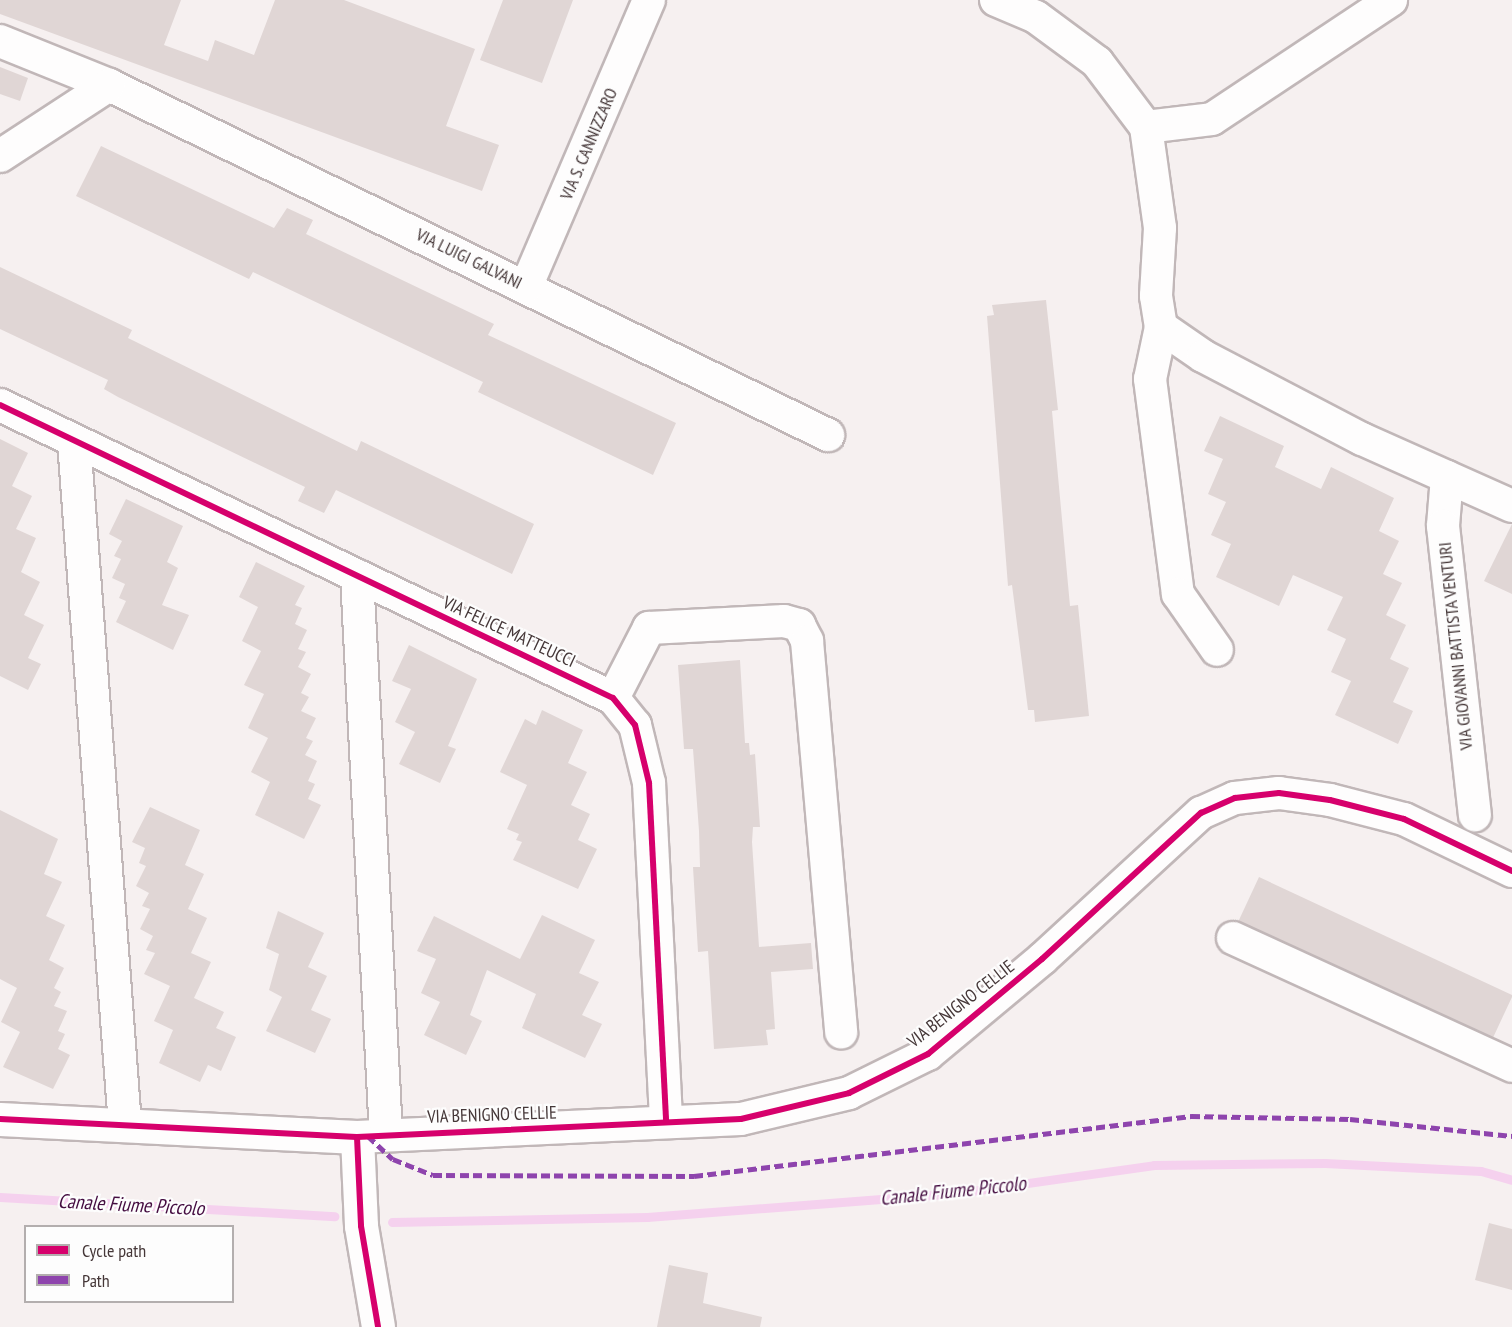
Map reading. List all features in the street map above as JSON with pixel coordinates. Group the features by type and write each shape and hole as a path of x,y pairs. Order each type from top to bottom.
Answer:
{"street":[{"name":"VIA S. CANNIZZARO","path":"526,287 649,0"},
{"path":"996,0 1036,17 1097,62 1146,127 1160,228 1156,296 1161,327 1150,379 1178,594 1217,650"},
{"path":"1146,127 1212,119 1391,0"},
{"name":"VIA LUIGI GALVANI","path":"0,42 109,85 828,435"},
{"path":"0,156 109,85"},
{"path":"1161,327 1203,356 1362,439 1512,506"},
{"name":"VIA FELICE MATTEUCCI","path":"0,405 613,698 635,726 649,783 666,1122"},
{"path":"74,441 124,1125"},
{"name":"VIA GIOVANNI BATTISTA VENTURI","path":"1447,477 1443,526 1475,815"},
{"path":"357,576 371,1136 362,1226 378,1327"},
{"path":"613,698 650,628 784,621 799,625 807,641 841,1033"},
{"name":"VIA BENIGNO CELLIE","path":"0,1119 371,1136 741,1119 849,1093 928,1054 1042,959 1201,813 1235,798 1280,794 1330,800 1393,816 1512,871"},
{"path":"1233,938 1512,1066"}],"building":[{"path":"0,0 181,0 164,45 208,61 215,40 254,55 275,0 344,0 475,49 446,126 499,145 482,191 0,14"},
{"path":"503,0 573,0 542,83 480,60"},
{"path":"0,67 28,78 20,101 0,94"},
{"path":"101,146 274,228 287,208 313,220 306,234 494,324 488,335 676,423 653,475 478,392 483,382 253,272 249,279 76,196"},
{"path":"0,267 132,330 128,338 357,451 361,441 534,524 512,574 336,490 324,513 298,501 305,487 118,397 104,389 108,380 0,329"},
{"path":"1046,300 1058,410 1052,411 1070,606 1078,605 1089,716 1035,722 1034,710 1028,710 1012,585 1008,586 987,316 994,315 992,305"},
{"path":"1220,416 1284,446 1275,467 1321,489 1331,467 1394,498 1379,531 1399,541 1383,574 1402,583 1386,615 1406,625 1390,659 1409,668 1393,702 1413,711 1398,744 1335,715 1351,681 1331,672 1346,639 1327,630 1343,597 1293,575 1279,606 1216,577 1231,544 1211,535 1226,502 1208,494 1223,459 1204,451"},
{"path":"0,439 28,453 12,486 32,496 16,529 36,538 21,572 40,582 24,615 44,625 28,658 41,664 28,690 0,676"},
{"path":"126,499 183,526 167,562 178,568 162,605 189,615 173,650 116,622 126,601 119,598 125,584 112,578 121,559 114,556 122,541 109,534"},
{"path":"1512,524 1512,594 1484,581"},
{"path":"256,562 305,586 295,605 302,608 295,624 307,630 298,649 306,652 298,667 311,674 301,693 309,697 301,711 316,718 306,738 313,741 305,755 317,761 308,781 315,784 308,799 321,805 304,839 255,815 270,782 251,772 268,738 248,728 264,694 244,685 261,651 242,641 258,607 239,597"},
{"path":"409,645 477,679 448,746 456,749 440,783 399,764 415,732 395,722 411,689 392,681"},
{"path":"740,660 745,743 749,743 750,755 755,754 760,827 753,827 752,842 759,947 811,943 813,969 771,972 775,1029 766,1030 768,1045 714,1049 708,951 698,952 693,867 700,867 693,749 684,749 678,665"},
{"path":"542,710 583,730 568,763 587,772 571,805 590,814 578,840 597,849 578,889 513,860 522,842 516,840 519,834 507,829 527,785 500,772 525,719 536,725"},
{"path":"150,807 200,830 185,865 204,874 188,909 207,918 191,953 211,962 194,998 224,1012 216,1028 236,1037 221,1071 208,1065 200,1082 159,1063 173,1030 154,1021 170,986 144,974 155,953 146,950 153,936 140,929 150,909 142,906 149,893 136,886 146,866 139,863 145,848 132,842"},
{"path":"0,810 58,839 44,874 62,882 46,916 65,925 49,960 64,968 54,988 61,992 54,1006 67,1011 58,1031 65,1034 58,1049 70,1055 53,1089 3,1067 20,1032 1,1022 17,988 0,979"},
{"path":"1259,877 1512,995 1492,1040 1238,921"},
{"path":"278,911 324,933 308,967 327,976 311,1010 331,1019 315,1053 266,1031 282,997 269,990 279,954 266,948"},
{"path":"542,915 595,940 579,973 599,982 582,1015 602,1024 585,1058 522,1028 536,994 487,970 470,1015 482,1021 466,1055 424,1035 440,1002 421,993 436,959 417,951 434,916 520,959"},
{"path":"1489,1223 1512,1229 1512,1290 1475,1280"},
{"path":"669,1265 708,1273 703,1303 762,1317 760,1327 657,1327"}],"waterway":[{"name":"Canale Fiume Piccolo","path":"392,1222 647,1217 958,1193 1154,1165 1325,1163 1481,1171 1512,1180"},
{"name":"Canale Fiume Piccolo","path":"0,1197 334,1216"}],"marked path":[{"path":"368,1136 393,1159 433,1175 694,1176 1191,1116 1350,1119 1512,1136"}],"cycle path":[{"path":"0,405 613,698 635,725 649,783 666,1122"},
{"path":"0,1119 357,1137 741,1119 849,1093 928,1054 1042,959 1201,813 1235,798 1279,793 1330,800 1404,819 1512,871"},
{"path":"357,1137 361,1226 378,1327"}]}
